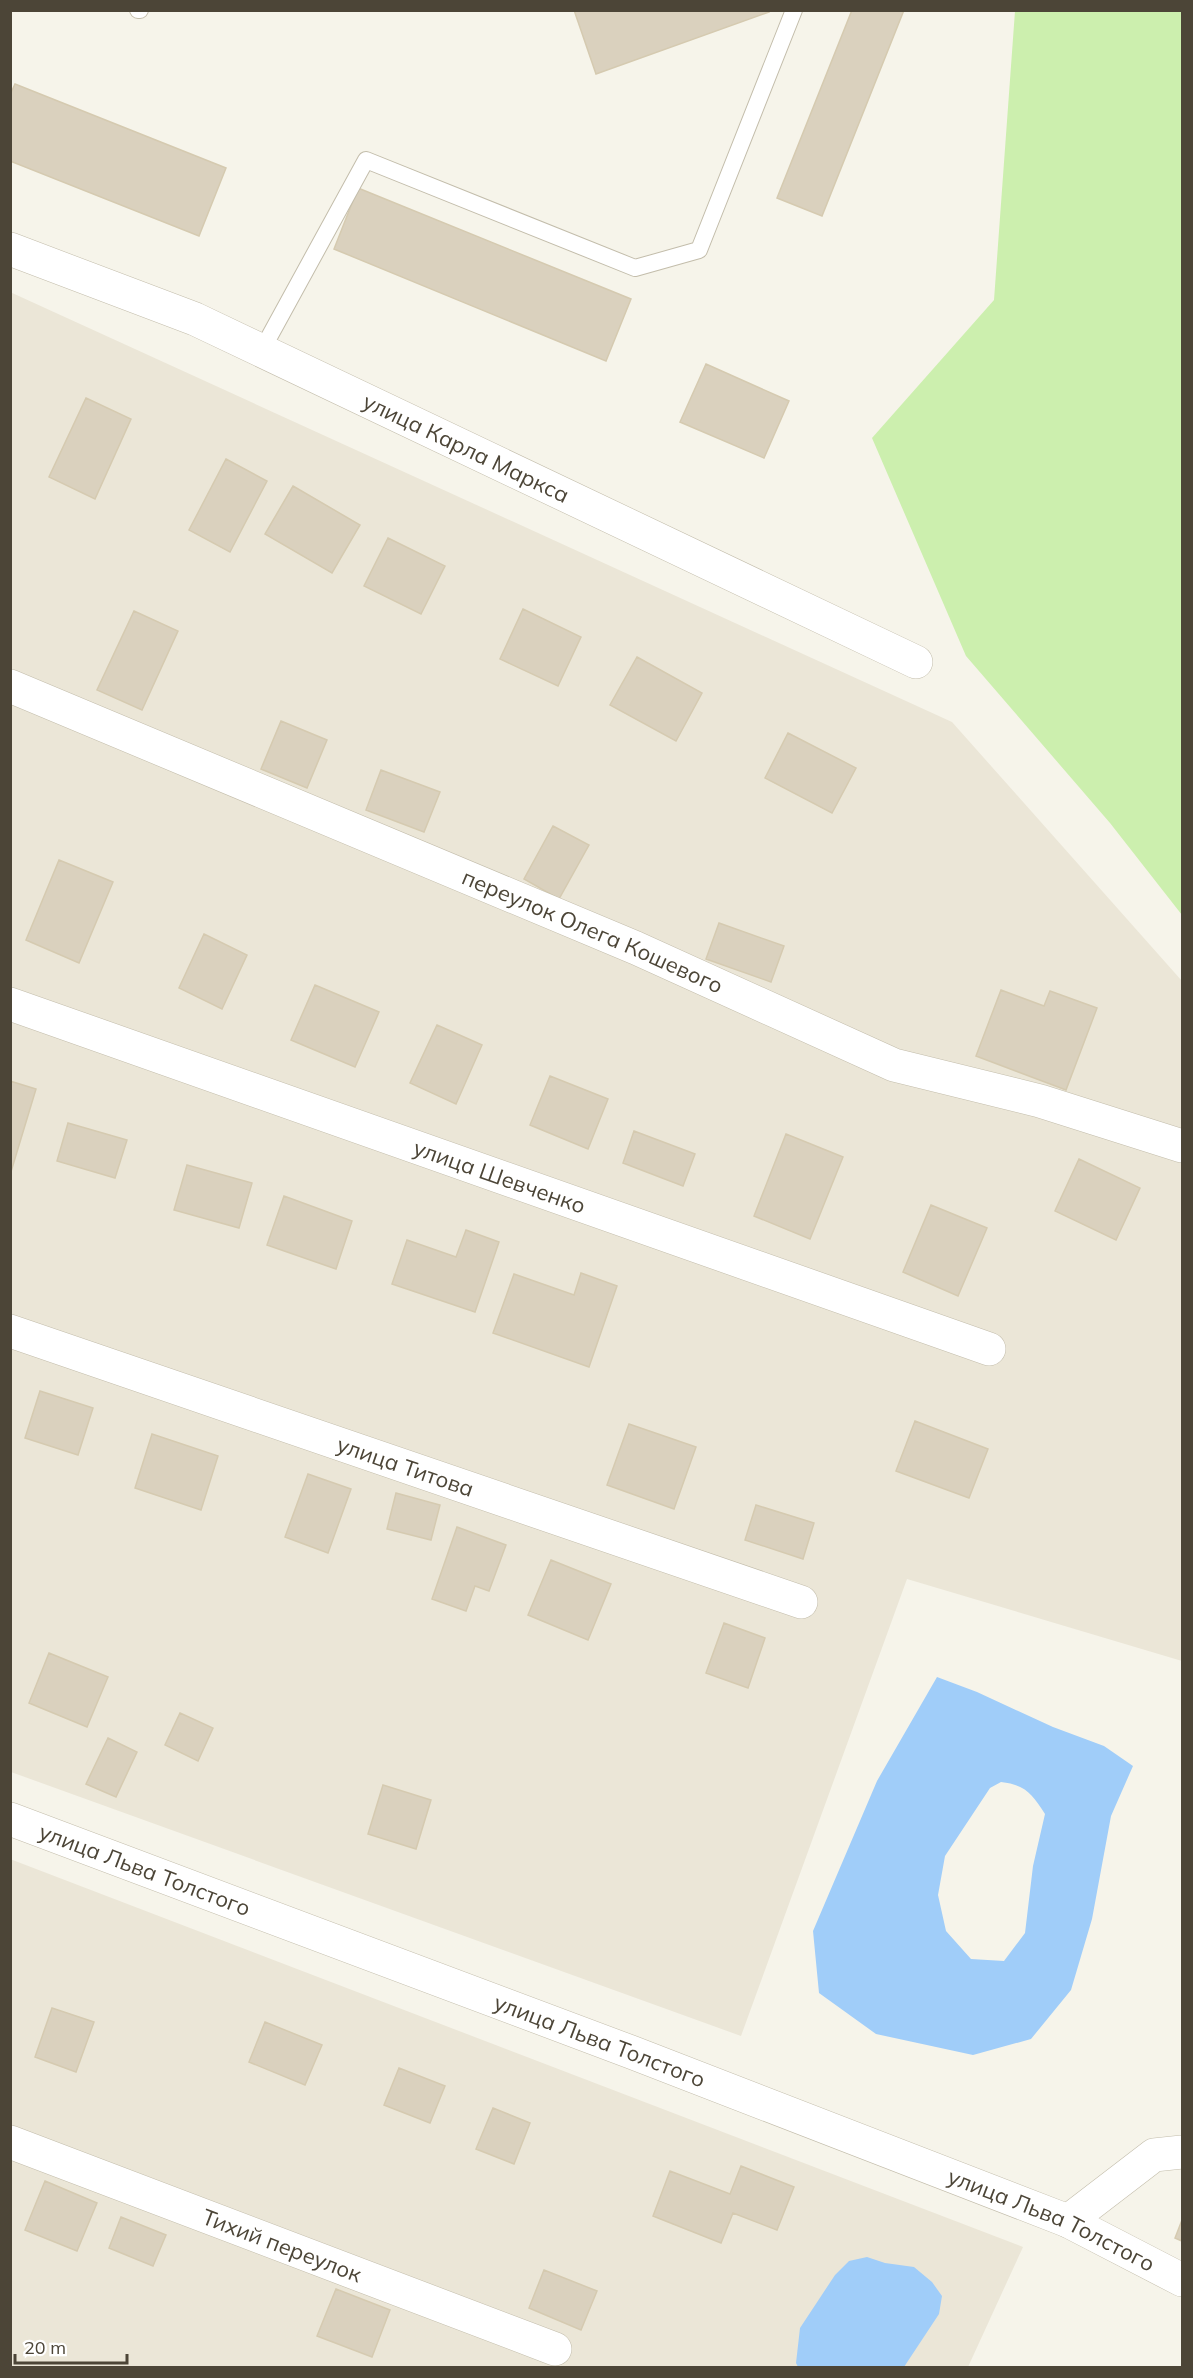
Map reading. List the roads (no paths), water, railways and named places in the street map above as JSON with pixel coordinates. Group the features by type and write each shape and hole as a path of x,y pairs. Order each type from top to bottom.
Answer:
{"street":[{"name":"улица Карла Маркса","path":"10,249 195,319 916,662"},
{"name":"переулок Олега Кошевого","path":"10,686 346,829 636,948 894,1065 1040,1101 1182,1146"},
{"name":"улица Шевченко","path":"10,1004 989,1349"},
{"name":"улица Титова","path":"10,1331 801,1602"},
{"name":"улица Льва Толстого","path":"10,1819 631,2052 1068,2221 1182,2280"},
{"name":"Тихий переулок","path":"10,2142 555,2349"},
{"path":"1068,2221 1154,2155 1182,2151"}],"lane":[{"path":"262,350 366,160 635,268 699,250 794,10"}],"water":[{"path":"937,1677 977,1692 1053,1727 1104,1746 1133,1766 1111,1816 1092,1919 1071,1990 1031,2039 973,2055 876,2034 819,1993 813,1931 877,1781","holes":["1001,1782 1010,1783 1028,1792 1045,1814 1033,1866 1025,1933 1004,1961 971,1959 946,1931 938,1895 945,1856 990,1788"]},
{"path":"867,2257 885,2263 914,2267 932,2282 942,2296 939,2314 904,2367 798,2367 796,2363 800,2328 835,2275 849,2261"}]}
